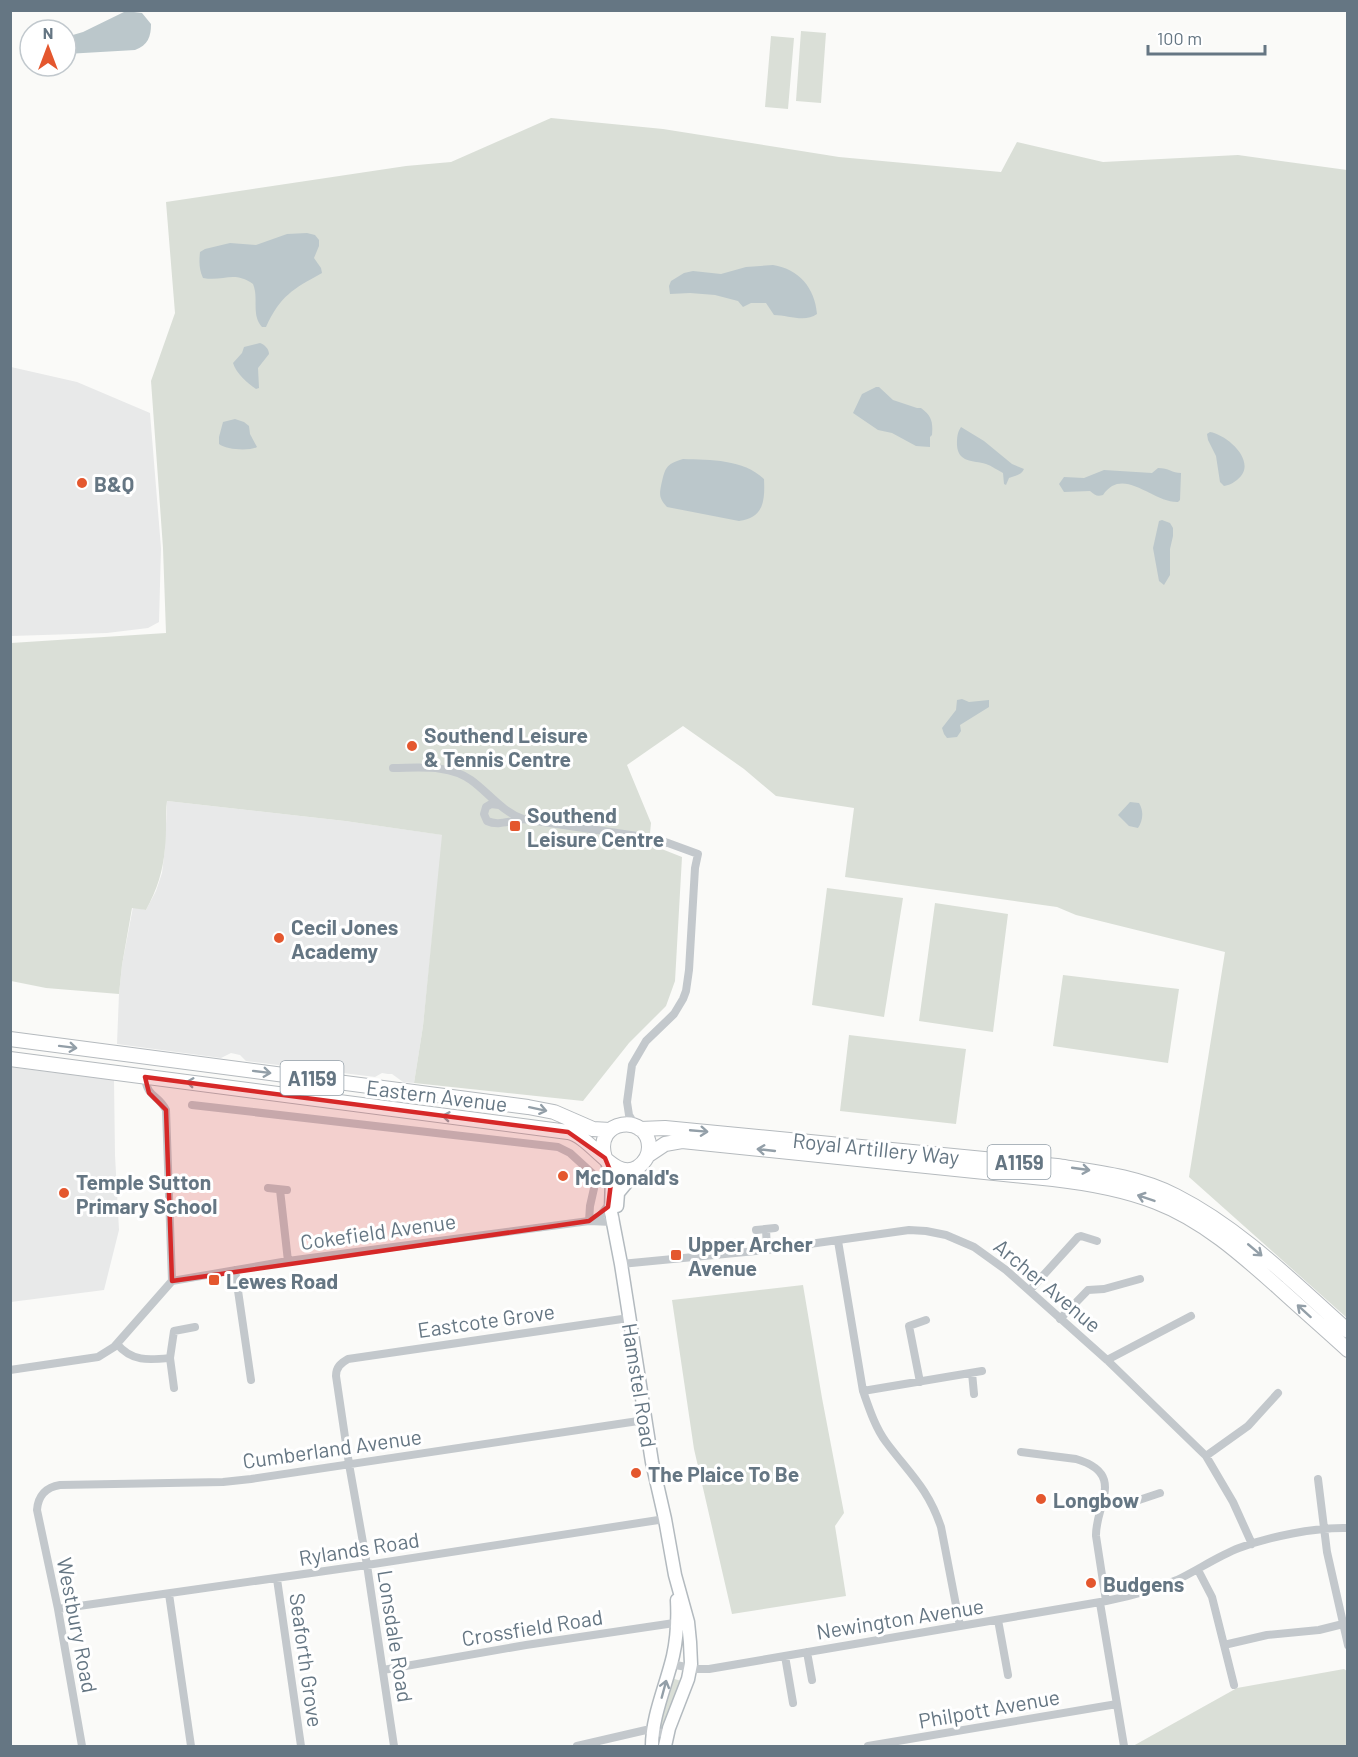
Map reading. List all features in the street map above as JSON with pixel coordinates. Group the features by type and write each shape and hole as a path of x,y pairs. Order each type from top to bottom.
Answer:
{"main road":[{"name":"Eastern Avenue","path":"10,1039 528,1107 554,1112 593,1129 612,1129 619,1124 638,1127"},
{"name":"Eastern Avenue","path":"10,1059 568,1132 586,1141 615,1168 634,1169 645,1160"},
{"path":"638,1127 646,1135 649,1143 645,1160"},
{"name":"Royal Artillery Way","path":"638,1127 1057,1166 1104,1173 1140,1182 1175,1195 1224,1225 1347,1331"},
{"path":"606,1160 602,1150 603,1142 612,1129"},
{"name":"Royal Artillery Way","path":"645,1160 665,1144 682,1142 1082,1182 1134,1194 1176,1210 1212,1233 1259,1270 1347,1350"}],"street":[{"path":"393,768 430,768 456,772 472,781 499,805 523,819 644,837 668,843 698,855 695,868 686,991 674,1014 646,1041 636,1057 629,1079 627,1102 629,1115 638,1127"},
{"path":"499,805 491,804 486,807 484,814 487,821 500,824 523,819"},
{"path":"10,1370 105,1354 117,1344 172,1281 166,1110 163,1104 149,1093 145,1077"},
{"path":"612,1129 627,1102"},
{"path":"192,1105 558,1147 570,1153 593,1174 595,1184 589,1221"},
{"name":"Hamstel Road","path":"606,1160 612,1175 612,1222 621,1264 652,1462 665,1519 682,1622 691,1651 685,1690 666,1740"},
{"path":"589,1221 613,1204 618,1193 645,1160"},
{"path":"268,1188 284,1190 288,1261"},
{"name":"Hamstel Road","path":"613,1204 621,1234 621,1264"},
{"name":"Cokefield Avenue","path":"172,1281 288,1261 589,1221 612,1222"},
{"path":"766,1229 767,1250"},
{"name":"Archer Avenue","path":"621,1264 767,1250 909,1230 946,1235 963,1241 982,1252 1030,1290 1107,1360 1206,1456 1233,1502 1252,1544"},
{"path":"1030,1290 1078,1237 1097,1241"},
{"path":"838,1241 863,1391 884,1440 915,1477 928,1495 936,1512 941,1527 960,1626"},
{"path":"235,1270 250,1380"},
{"path":"1060,1319 1088,1290 1140,1279"},
{"path":"1107,1360 1191,1316"},
{"name":"Eastcote Grove","path":"348,1359 629,1318"},
{"path":"920,1382 909,1326 926,1320"},
{"path":"174,1388 170,1358 175,1330 195,1327"},
{"path":"117,1344 129,1355 137,1358 151,1360 170,1358"},
{"name":"Lonsdale Road","path":"348,1359 338,1366 336,1376 394,1746"},
{"path":"863,1391 982,1371"},
{"path":"972,1373 974,1394"},
{"path":"1206,1456 1243,1431 1278,1393"},
{"name":"Cumberland Avenue","path":"37,1510 37,1503 43,1493 60,1485 223,1482 645,1420"},
{"path":"1020,1452 1076,1459 1090,1464 1103,1479 1106,1492 1096,1536 1124,1746"},
{"path":"1318,1479 1327,1552 1347,1645"},
{"path":"1104,1502 1122,1505 1160,1493"},
{"name":"Westbury Road","path":"37,1510 58,1609 82,1746"},
{"name":"Rylands Road","path":"58,1609 277,1579 665,1519"},
{"name":"Newington Avenue","path":"671,1664 709,1669 1103,1602 1153,1590 1252,1544 1324,1528 1347,1528"},
{"path":"1198,1570 1212,1597 1234,1685"},
{"name":"Seaforth Grove","path":"277,1579 301,1746"},
{"path":"169,1594 191,1746"},
{"name":"Newington Avenue","path":"998,1620 1008,1675"},
{"name":"Hamstel Road","path":"652,1746 653,1731 682,1622"},
{"name":"Crossfield Road","path":"383,1670 526,1645 682,1622"},
{"path":"1224,1645 1267,1635 1319,1630 1343,1624"},
{"name":"Newington Avenue","path":"807,1652 812,1680"},
{"path":"785,1656 793,1702"},
{"name":"Philpott Avenue","path":"868,1746 1117,1704"},
{"path":"577,1746 644,1731 653,1731 666,1740"}],"highlighted area":[{"path":"145,1077 568,1132 605,1158 612,1175 608,1207 589,1221 172,1281 166,1110 149,1093"}],"shaded area":[{"path":"126,11 142,13 151,24 146,43 135,50 78,53 78,33"},
{"path":"801,31 826,33 821,103 796,101"},
{"path":"771,36 794,38 788,109 765,107"},
{"path":"551,118 663,129 839,157 1001,172 1017,142 1103,162 1238,155 1347,170 1347,1318 1189,1177 1225,952 1076,915 1057,907 845,877 854,808 776,796 744,769 683,726 627,765 651,823 649,844 682,857 675,981 666,1006 629,1043 583,1101 414,1083 423,1026 442,835 345,821 167,801 166,842 161,872 146,910 132,908 119,994 46,988 11,981 11,643 166,633 163,548 151,381 175,313 166,202 406,166 451,162"},
{"path":"287,234 315,235 319,240 314,258 322,273 288,294 271,316 266,327 262,327 257,317 253,284 234,277 203,278 200,268 200,252 205,249 230,243 256,245"},
{"path":"773,265 791,271 804,281 813,296 817,314 807,318 774,315 766,303 751,303 743,307 738,301 715,295 670,294 671,281 684,273 693,271 721,274 746,267"},
{"path":"260,343 266,347 269,354 258,368 259,388 256,389 242,378 233,363 244,347"},
{"path":"11,367 77,382 150,413 161,548 159,622 148,628 107,633 11,636"},
{"path":"879,387 893,400 921,408 928,414 932,426 930,447 916,446 892,433 878,430 853,413 862,394"},
{"path":"235,419 249,426 250,434 257,447 238,449 227,448 219,444 223,422"},
{"path":"961,427 984,441 1012,464 1024,469 1023,471 1009,478 1006,485 1003,473 988,465 963,458 957,445"},
{"path":"1210,432 1225,438 1243,458 1245,466 1243,473 1228,485 1224,486 1220,482 1216,456 1208,440 1207,434"},
{"path":"683,459 726,462 756,472 764,479 763,501 758,512 754,516 739,521 667,507 660,495 664,475 669,465"},
{"path":"1158,468 1181,473 1178,502 1168,501 1129,484 1111,487 1099,496 1090,491 1064,492 1059,484 1064,477 1084,478 1104,470 1152,473"},
{"path":"1159,521 1170,523 1173,528 1170,575 1164,585 1159,581 1153,548"},
{"path":"962,699 969,702 989,700 989,707 960,725 961,731 957,737 947,738 942,728 956,710 957,700"},
{"name":"Cecil Jones Academy","path":"167,801 345,821 443,835 423,1026 414,1083 403,1082 392,1074 382,1073 375,1077 246,1061 240,1055 231,1053 221,1058 117,1044 122,965 133,907 146,910 162,873"},
{"path":"1130,802 1139,803 1142,809 1142,819 1138,828 1129,826 1118,815"},
{"path":"827,888 903,898 884,1017 812,1005"},
{"path":"935,903 1008,914 993,1032 919,1021"},
{"path":"1063,975 1179,989 1168,1063 1053,1046"},
{"path":"849,1035 966,1049 956,1124 840,1111"},
{"name":"Temple Sutton Primary School","path":"10,1067 114,1080 119,1230 104,1290 11,1302"},
{"path":"803,1285 844,1513 835,1526 846,1596 732,1614 694,1449 672,1300"},
{"path":"1344,1669 1347,1671 1347,1746 1133,1746 1237,1688"},
{"path":"671,1678 685,1682 666,1729 659,1727"}],"place":[{"name":"B&Q","path":"82,483"},
{"name":"Southend Leisure & Tennis Centre","path":"412,746"},
{"name":"Southend Leisure Centre","path":"515,826"},
{"name":"Cecil Jones Academy","path":"279,938"},
{"name":"McDonald's","path":"563,1176"},
{"name":"Temple Sutton Primary School","path":"64,1193"},
{"name":"Upper Archer Avenue","path":"676,1255"},
{"name":"Lewes Road","path":"214,1280"},
{"name":"The Plaice To Be","path":"636,1473"},
{"name":"Longbow","path":"1041,1499"},
{"name":"Budgens","path":"1091,1583"}]}
